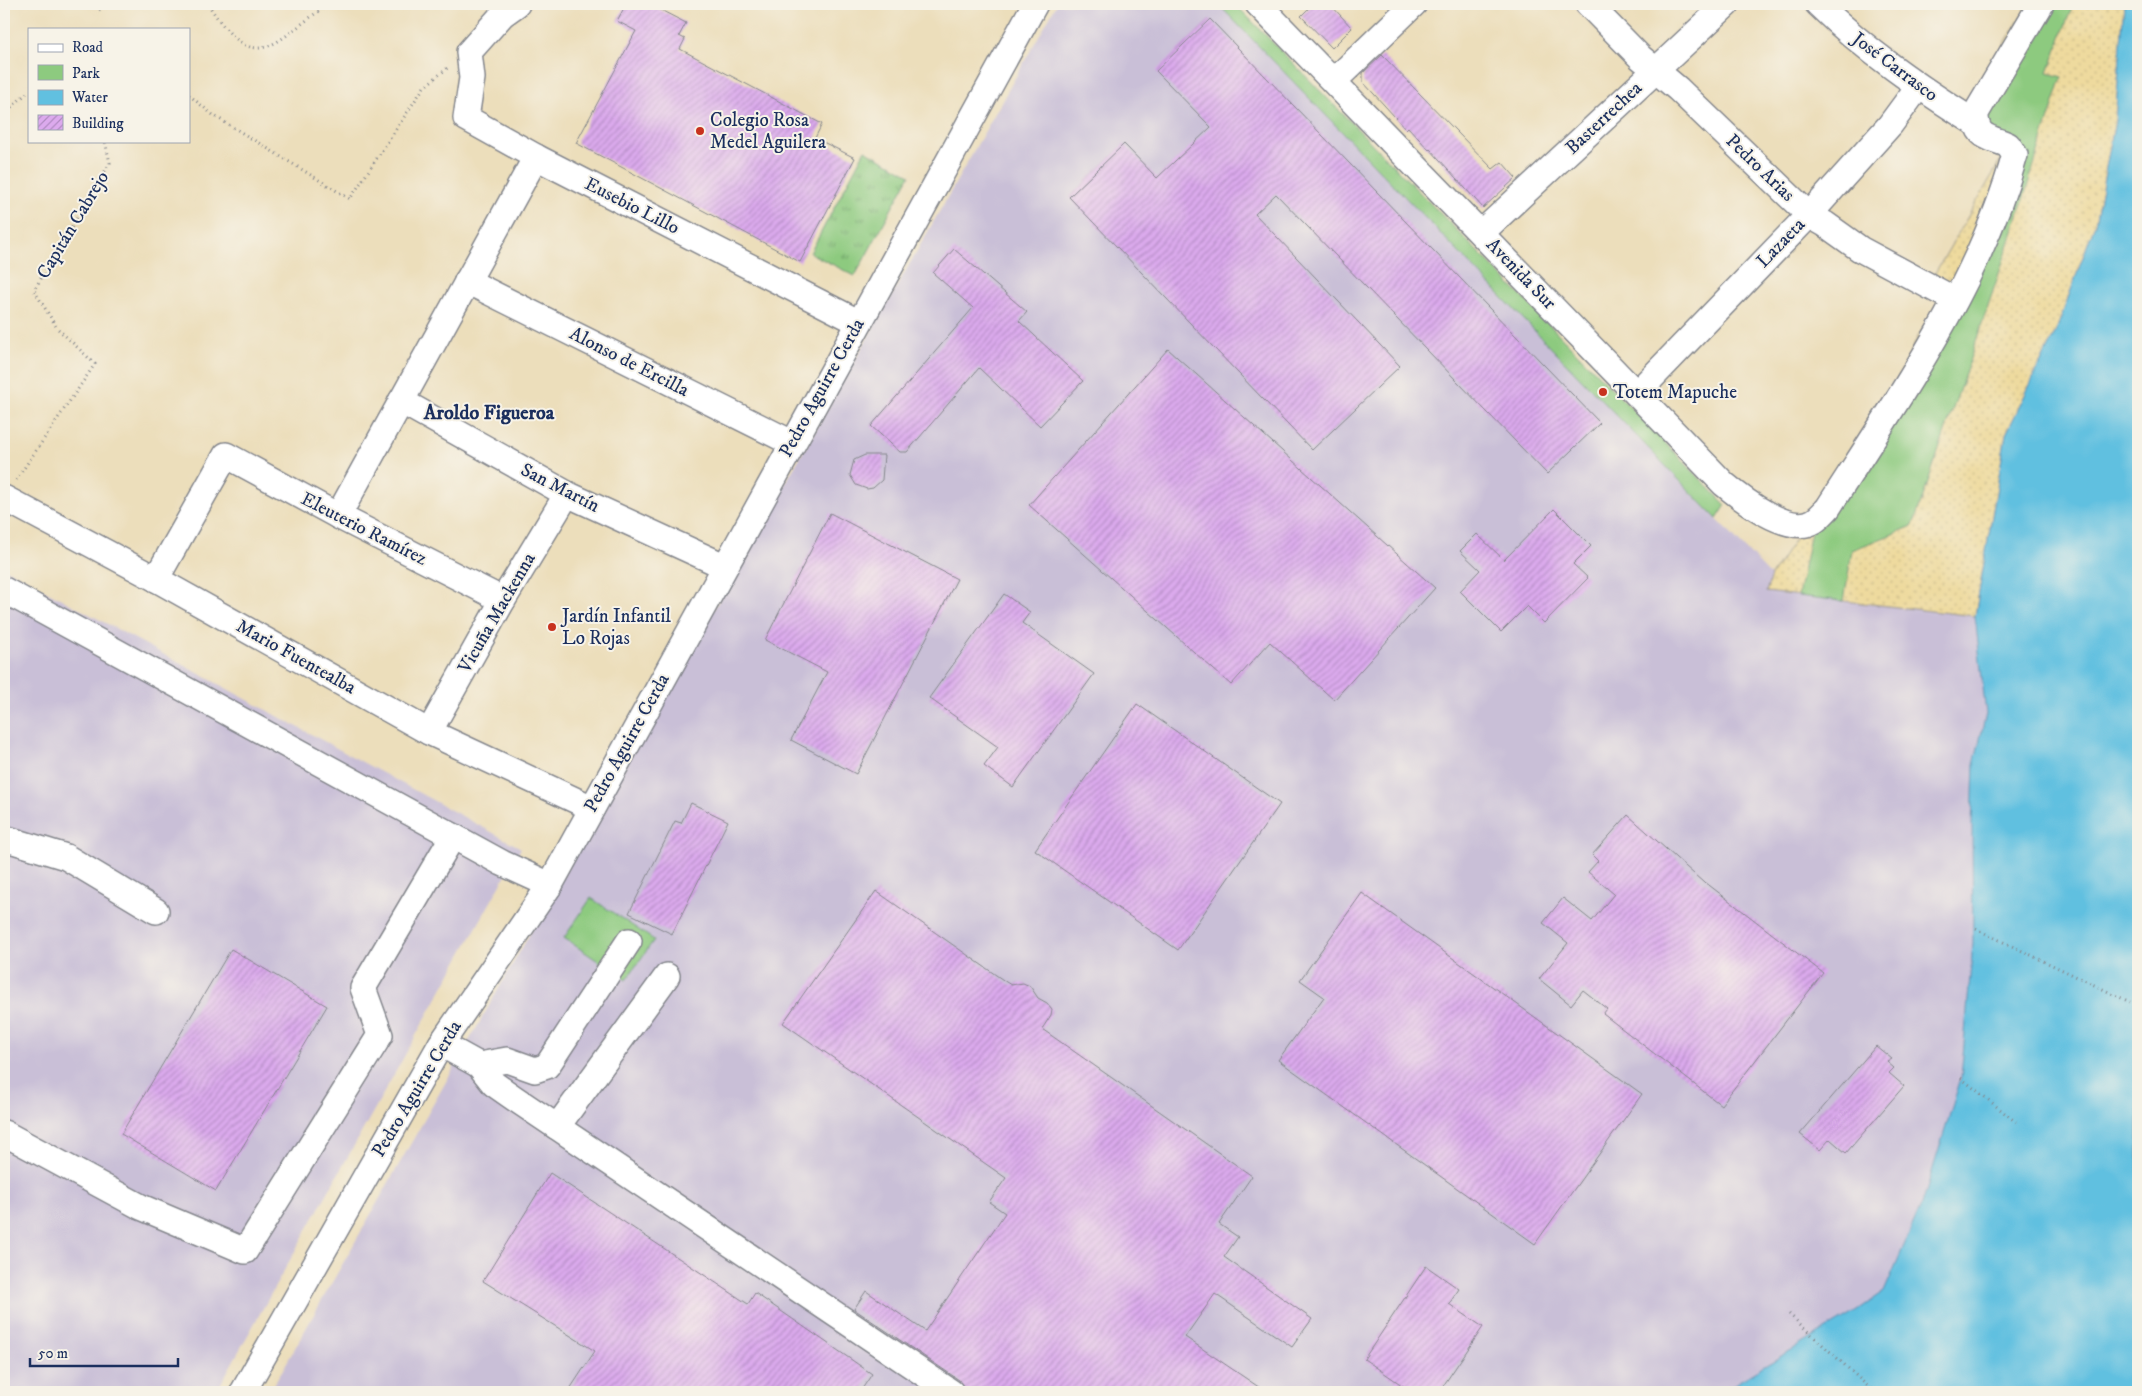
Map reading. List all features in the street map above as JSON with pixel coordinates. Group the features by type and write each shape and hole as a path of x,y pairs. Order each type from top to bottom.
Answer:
{"street":[{"path":"469,52 503,14 517,4"},
{"name":"Pedro Aguirre Cerda","path":"243,1392 441,1044 550,885 858,322 1035,4"},
{"name":"Avenida Sur","path":"1258,4 1735,494 1764,513 1799,525 1813,522 1828,508 1924,358 1955,300"},
{"path":"1334,81 1414,4"},
{"name":"Pedro Arias","path":"1588,4 1640,57 1809,215 1826,224 1860,249 1955,300"},
{"name":"Basterrechea","path":"1481,233 1727,4"},
{"name":"José Carrasco","path":"1818,4 1879,57 1918,87 1976,124 1990,140 2008,145 2015,156 1988,229 1955,300"},
{"path":"1976,124 1977,108 2041,4"},
{"name":"Eusebio Lillo","path":"469,52 472,78 466,118 536,157 858,322"},
{"name":"Lazaeta","path":"1637,393 1809,215 1890,125 1918,87"},
{"path":"338,516 536,157"},
{"name":"Alonso de Ercilla","path":"467,281 792,443"},
{"name":"San Martín","path":"401,401 567,494 724,566"},
{"name":"Eleuterio Ramírez","path":"156,579 226,456 338,516 503,600"},
{"name":"Vicuña Mackenna","path":"429,732 503,600 567,494"},
{"name":"Mario Fuentealba","path":"4,498 156,579 429,732 592,808"},
{"path":"4,590 502,863 550,885"},
{"path":"4,1133 141,1207 245,1251 380,1035 363,988 453,836"},
{"path":"4,838 66,857 156,911"},
{"path":"479,1065 507,1060 535,1070 548,1066 629,941"},
{"path":"558,1127 667,976"},
{"path":"441,1044 479,1065 494,1084 951,1392"}],"path":[{"path":"99,10 108,4"},
{"path":"208,4 229,35 242,45 258,48 275,44 329,4"},
{"path":"190,96 213,115 350,199 424,87 469,52"},
{"path":"4,114 28,92"},
{"name":"Capitán Cabrejo","path":"4,498 95,364 58,328 34,290 110,163 104,142"},
{"path":"1976,929 2130,1002"},
{"path":"1961,1078 2016,1122"},
{"path":"1789,1314 1874,1392"}],"shaded area":[{"path":"1057,4 1219,4 1771,576 1767,592 1975,616 1986,714 1974,764 1972,826 1973,943 1961,1078 1922,1204 1884,1292 1857,1311 1736,1383 1725,1392 270,1392"},
{"path":"4,568 521,848 216,1392 4,1392"}],"green space":[{"path":"1218,4 1235,4 1726,505 1717,519"},
{"path":"2041,4 2073,4 2048,73 2062,77 2008,247 1913,526 1852,550 1844,601 1798,596 1813,522 1924,358 2013,163 1981,132"},
{"path":"865,150 910,175 855,276 810,253"},
{"path":"591,898 654,940 626,980 564,938"}],"sand":[{"path":"2029,4 2124,4 2115,121 2095,224 2056,331 2006,434 1975,616 1766,592 1771,576 1894,386 1919,335 1938,304 1935,273 2001,160 1956,122"}],"water":[{"path":"2124,4 2138,4 2138,1392 1725,1392 1736,1383 1857,1311 1884,1292 1922,1204 1961,1078 1973,943 1972,826 1974,764 1986,714 1975,616 2006,434 2056,331 2095,224 2115,121"}],"building":[{"name":"Colegio Rosa Medel Aguilera","path":"626,4 649,4 686,23 679,36 685,39 680,49 822,124 815,138 855,158 800,262 576,143 636,31 617,21"},
{"path":"1313,4 1330,4 1352,28 1332,48 1301,16"},
{"path":"1210,19 1600,423 1547,474 1276,194 1255,214 1400,366 1312,450 1069,197 1124,144 1157,178 1211,127 1156,71"},
{"path":"1382,55 1493,169 1502,162 1516,178 1483,208 1430,149 1408,127 1406,129 1363,82 1363,73"},
{"path":"954,249 1027,312 1019,321 1083,381 1040,426 979,368 907,452 900,452 871,426 973,308 933,273"},
{"path":"1168,349 1435,588 1334,700 1270,642 1231,685 1029,505"},
{"path":"865,455 884,455 882,480 873,488 867,489 856,485 850,475 854,460"},
{"path":"1554,509 1591,546 1573,564 1588,578 1544,623 1527,606 1501,632 1460,591 1480,570 1460,551 1477,534 1504,560"},
{"path":"830,513 957,579 856,774 791,740 827,672 765,640"},
{"path":"1004,594 1030,612 1022,623 1094,674 1013,787 984,766 998,747 929,698"},
{"path":"1137,704 1280,804 1178,950 1035,850"},
{"path":"691,803 728,821 672,934 629,913 675,821 681,823"},
{"path":"1628,815 1704,883 1823,973 1721,1105 1603,1014 1607,1009 1583,990 1571,1005 1539,979 1568,943 1543,923 1563,898 1592,921 1614,894 1588,872 1598,861 1592,855"},
{"path":"876,891 1006,982 1011,985 1023,983 1030,986 1038,998 1047,1003 1052,1009 1051,1015 1042,1029 1252,1176 1219,1224 1238,1237 1224,1257 1312,1319 1292,1347 1215,1294 1185,1337 1266,1392 965,1392 959,1380 854,1309 866,1291 925,1331 1005,1213 989,1202 1006,1178 783,1023"},
{"path":"1362,893 1642,1094 1535,1244 1278,1060 1324,997 1300,980"},
{"path":"231,949 327,1006 216,1191 121,1134"},
{"path":"1876,1046 1892,1059 1887,1062 1894,1068 1889,1073 1904,1086 1846,1153 1830,1139 1820,1150 1800,1134"},
{"path":"550,1173 748,1304 755,1293 872,1374 860,1392 568,1392 595,1351 483,1281"},
{"path":"1426,1266 1459,1289 1449,1304 1483,1327 1439,1392 1412,1392 1364,1359"}],"place":[{"name":"Colegio Rosa Medel Aguilera","path":"700,131"},
{"name":"Totem Mapuche","path":"1603,392"},
{"name":"Jardín Infantil Lo Rojas","path":"552,627"}],"district":[{"name":"Aroldo Figueroa","path":"489,413"}]}
